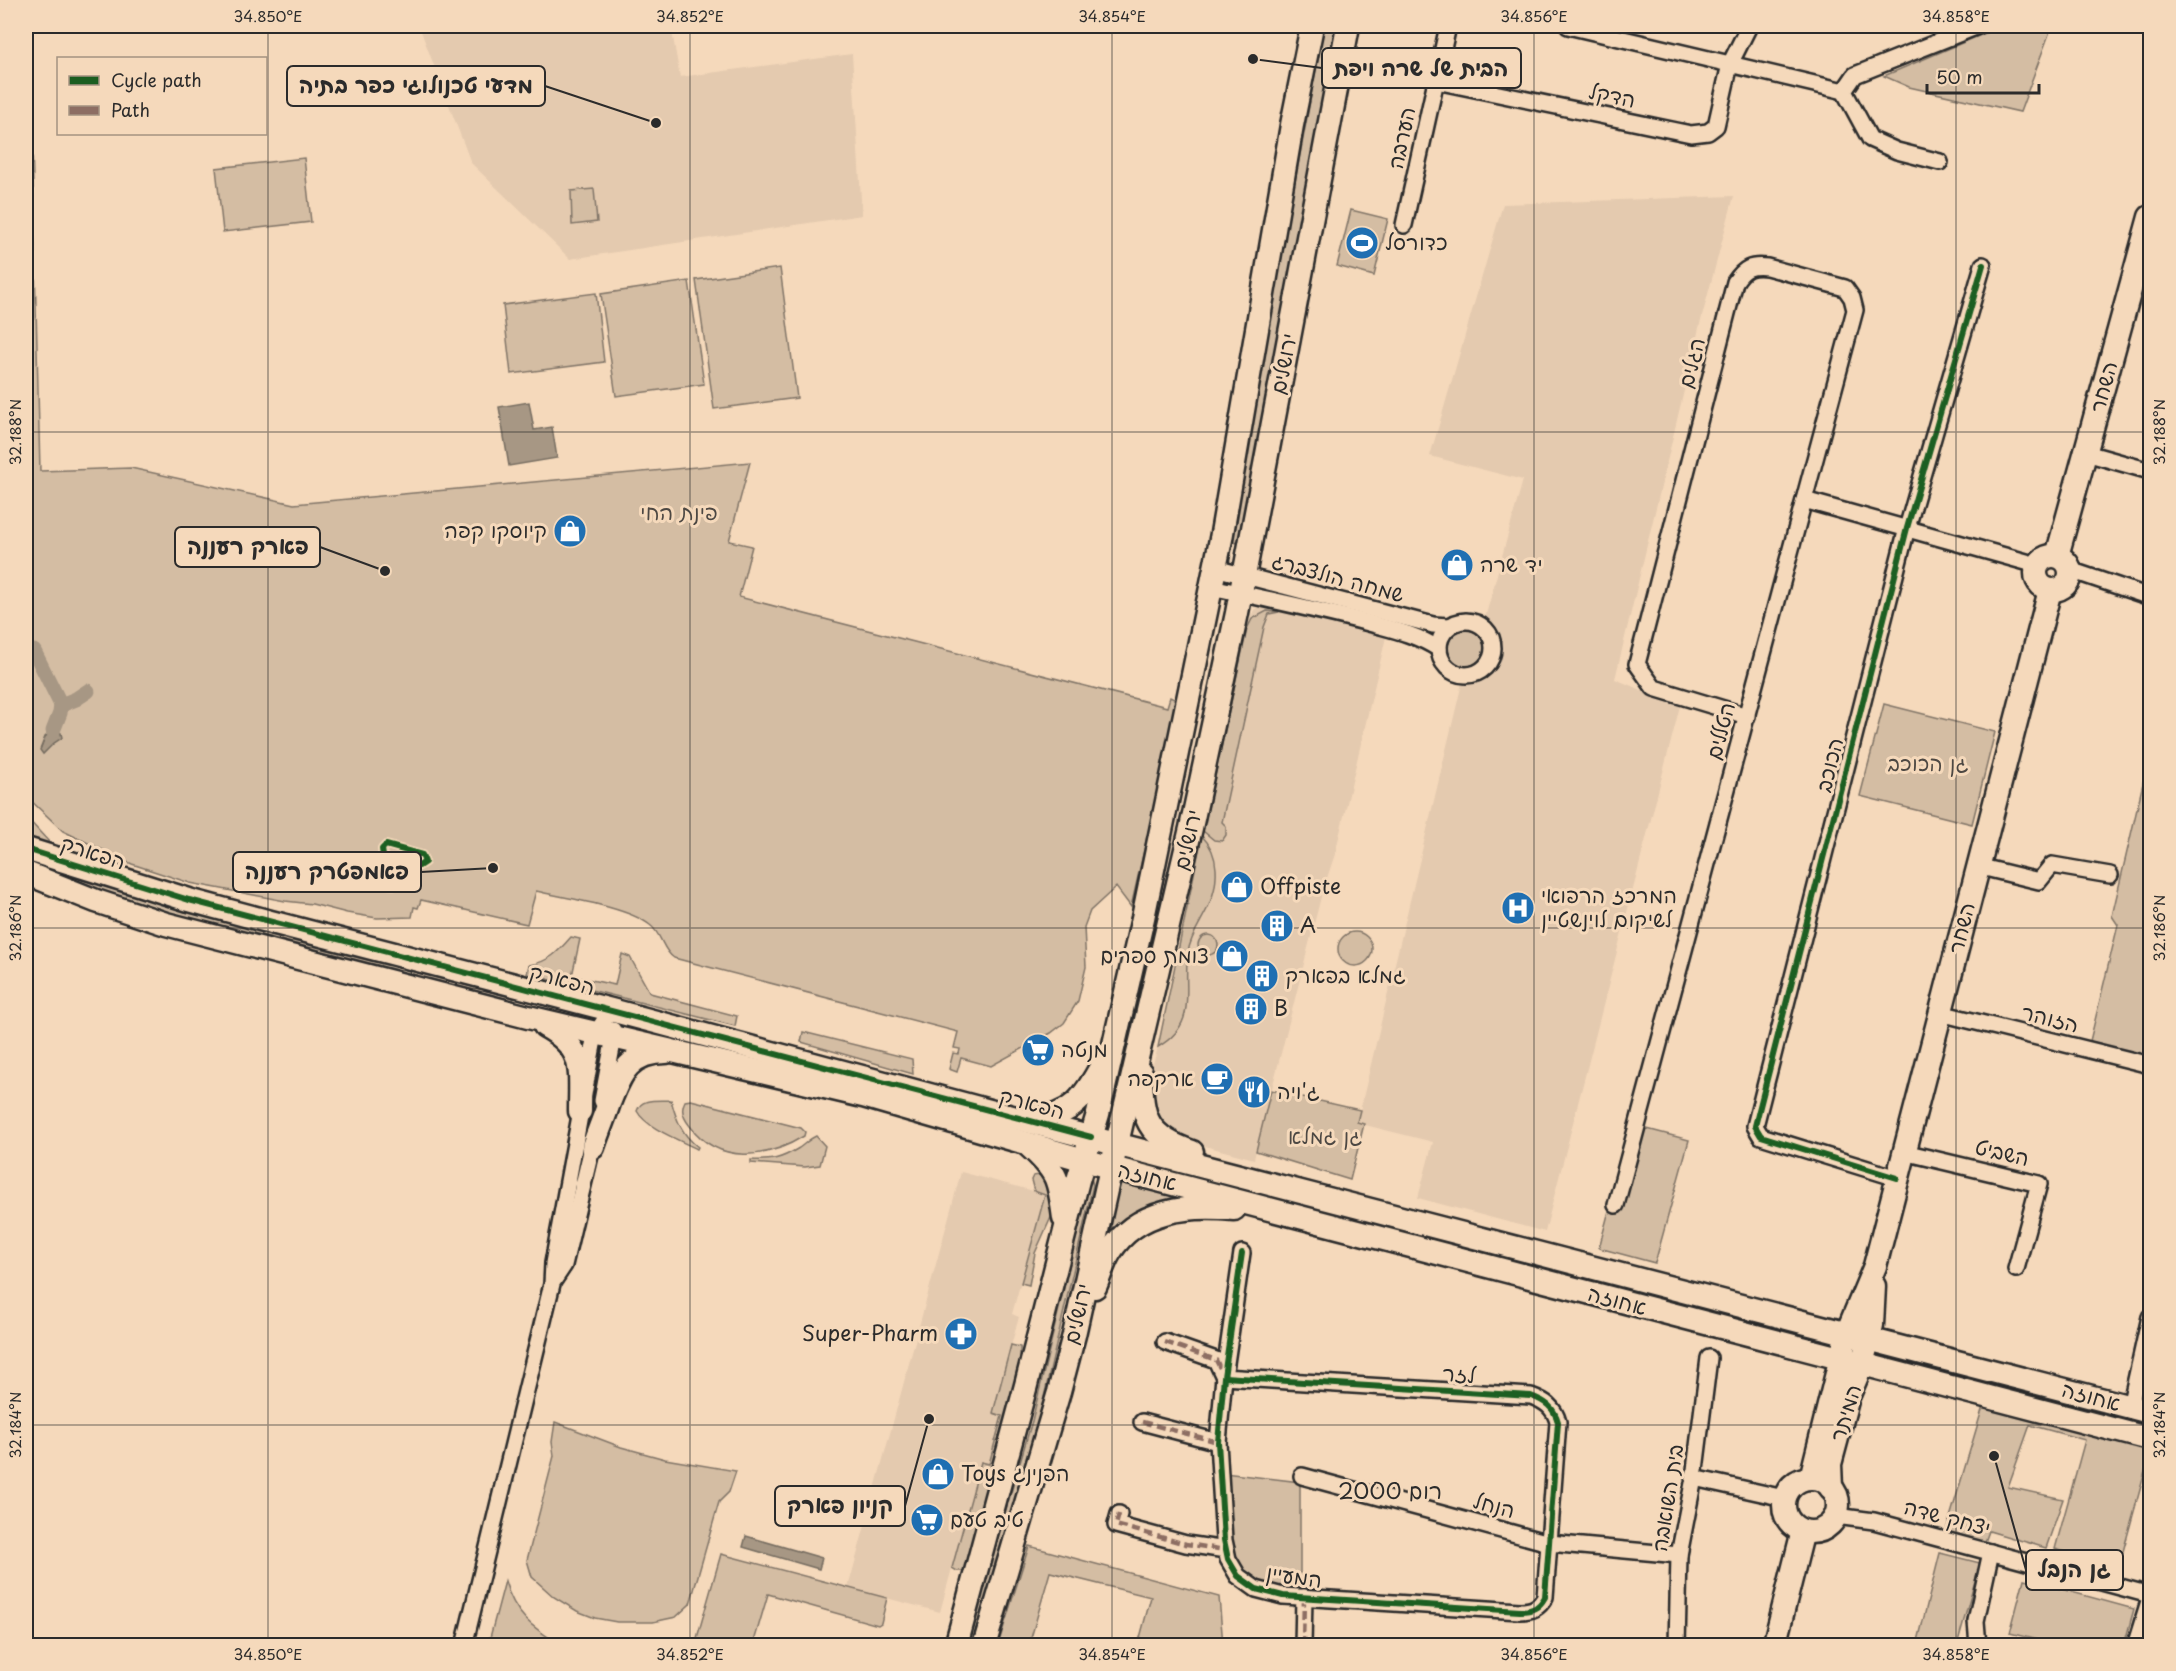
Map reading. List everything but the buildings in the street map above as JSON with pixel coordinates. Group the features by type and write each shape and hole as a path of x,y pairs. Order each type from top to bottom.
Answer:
{"main road":[{"name":"ירושלים","path":"956,1646 1091,1137 1164,820 1213,577 1292,125 1312,26"},
{"name":"ירושלים","path":"984,1646 1074,1335 1191,828 1242,584 1348,26"},
{"name":"השחר","path":"1857,1336 1872,1324 1875,1266 2050,590 2038,582 2035,570 2055,564 2151,217"},
{"name":"הפארק","path":"26,849 189,900 611,1010 1026,1132 1084,1161"},
{"name":"הפארק","path":"26,873 96,901 166,924 528,1017 1026,1132 1091,1137"},
{"path":"528,1017 553,1031 573,1048 578,1058 580,1111"},
{"path":"1065,1229 1059,1182 1026,1132 1077,1104 1092,1083 1114,1042"},
{"path":"1140,1046 1144,1108 1150,1125 1158,1135 1178,1147 1309,1194"},
{"path":"593,1147 623,1071 636,1059 648,1054 680,1052"},
{"name":"אחוזה","path":"1091,1137 2140,1410"},
{"name":"אחוזה","path":"1084,1161 2151,1439"},
{"path":"1074,1335 1110,1252 1130,1231 1157,1214 1180,1209 1212,1207 1314,1221"},
{"name":"המיתר","path":"1821,1483 1830,1464 1848,1397 1851,1361 1857,1336"},
{"path":"1821,1483 1836,1496 1838,1506 1836,1516 1826,1528 1803,1532 1787,1519 1784,1498 1794,1484 1821,1483"},
{"path":"1774,1646 1803,1532"}],"street":[{"name":"הערבה","path":"1404,225 1448,26"},
{"path":"1570,26 1844,91 1870,139 1898,151 1940,162"},
{"path":"1730,64 1749,26"},
{"path":"1844,91 1856,75 1978,26"},
{"name":"הדקל","path":"1436,81 1691,134 1708,132 1716,126 1730,64"},
{"name":"הגלים","path":"1747,716 1654,688 1637,664 1735,282 1742,270 1754,265 1845,288 1852,298 1855,310 1804,500"},
{"name":"הכוכב","path":"1897,1178 1761,1136 1755,1126 1907,528 1983,265"},
{"path":"2086,453 2151,471"},
{"path":"1804,500 2055,564 2151,597"},
{"name":"הטללים","path":"1616,1205 1804,500"},
{"name":"שמחה הולצברג","path":"1213,577 1432,625 1449,626"},
{"name":"שמחה הולצברג","path":"1242,584 1411,634 1439,649"},
{"path":"1467,620 1485,627 1494,644 1494,654 1483,670 1475,674 1458,674 1444,665 1439,649 1443,633 1449,626 1467,620"},
{"path":"1977,866 2039,881 2052,865 2110,875"},
{"path":"464,1646 552,1284 553,1263 580,1111 611,1010"},
{"name":"הזוהר","path":"1940,1013 2151,1065"},
{"path":"552,1284 564,1265 593,1147 605,1035"},
{"name":"השביט","path":"1904,1152 2039,1184 2016,1269"},
{"name":"המעיין","path":"1242,1253 1224,1377 1218,1442 1226,1550 1228,1559 1238,1576 1256,1589 1283,1596 1530,1611 1542,1603 1545,1597 1549,1543"},
{"path":"2140,1410 2151,1317"},
{"path":"1165,1342 1216,1360 1224,1377"},
{"name":"בית השואבה","path":"1677,1646 1679,1555 1694,1478 1709,1358"},
{"name":"לזר","path":"1224,1377 1531,1396 1544,1400 1556,1414 1558,1422 1549,1543"},
{"path":"1142,1422 1218,1442"},
{"name":"הנחל","path":"1302,1476 1549,1543 1679,1555"},
{"path":"1694,1478 1784,1498"},
{"path":"1119,1514 1116,1526 1186,1544 1226,1550"},
{"name":"יצחק שדה","path":"1836,1516 1874,1521 2151,1597"},
{"path":"1977,1646 1976,1621 1991,1552"},
{"name":"המעיין","path":"1303,1646 1304,1597"},
{"path":"2135,1646 2151,1597"}],"shaded area":[{"path":"419,26 671,26 680,77 852,54 862,215 570,259 471,163"},
{"name":"המרכז הרפואי לשיקום לוינשטיין","path":"1734,196 1699,328 1615,679 1680,706 1545,1232 1418,1198 1433,1142 1357,1123 1462,683 1492,664 1499,649 1493,627 1484,622 1523,480 1430,456 1503,204"},
{"path":"529,402 534,430 552,427 557,458 509,466 499,407"},
{"path":"1261,605 1269,605 1386,637 1335,854 1322,893 1254,1159 1171,1137 1149,1111 1148,1081 1158,1047 1250,618 1254,610"},
{"path":"51,732 61,733 62,738 43,754 40,750 45,737"},
{"path":"961,1172 1045,1194 1012,1314 1019,1317 993,1412 1002,1415 989,1464 981,1462 940,1612 848,1588"},
{"path":"746,1536 822,1558 819,1569 743,1547"}],"green space":[{"path":"1324,26 1339,26 1243,544 1228,541"},
{"path":"2002,26 2052,26 2020,112 1909,87 1884,76"},
{"name":"פינת החי","path":"26,101 31,101 40,471 131,468 294,504 750,462 729,541 752,546 739,597 1167,707 1170,697 1178,701 1131,907 1116,887 1090,911 1084,927 1086,967 1078,1001 1064,1023 1051,1033 991,1066 961,1058 957,1072 949,1069 953,1053 959,1054 960,1049 954,1048 958,1032 674,958 650,925 612,908 536,891 527,924 421,900 418,908 414,907 412,917 377,918 312,904 190,883 132,864 63,831 26,796"},
{"path":"304,158 311,222 223,232 216,168"},
{"path":"594,189 597,222 572,225 571,191"},
{"name":"כדורסל","path":"1351,210 1388,219 1374,276 1337,266"},
{"path":"780,268 797,398 714,409 696,280"},
{"path":"689,281 704,384 616,396 601,294"},
{"path":"596,293 604,362 511,374 503,305"},
{"path":"1267,611 1279,612 1269,614 1264,627 1222,822 1226,826 1226,835 1222,841 1214,840 1203,831 1247,629 1252,619"},
{"path":"1466,630 1479,635 1484,648 1479,661 1466,666 1453,661 1448,648 1453,635"},
{"name":"גן הכוכב","path":"1884,704 1995,732 1972,824 1860,796"},
{"path":"2147,766 2150,766 2150,1058 2090,1041 2118,925 2112,916"},
{"path":"26,817 63,857 26,844"},
{"path":"1202,836 1208,843 1215,860 1215,887 1209,905 1189,945 1184,1016 1180,1027 1171,1038 1158,1047"},
{"path":"26,852 220,919 514,998 510,1008 223,935 26,869"},
{"path":"1355,932 1367,937 1372,949 1367,961 1355,966 1343,961 1338,949 1343,937"},
{"path":"1208,935 1215,938 1218,945 1215,952 1208,955 1201,952 1198,945 1201,938"},
{"path":"571,937 580,939 572,976 615,985 622,954 630,957 650,993 737,1016 735,1026 527,974 529,965 553,956"},
{"path":"803,1032 912,1059 913,1074 801,1042"},
{"name":"גן גמלא","path":"1271,1090 1360,1110 1357,1122 1364,1124 1350,1180 1256,1151"},
{"path":"671,1100 680,1126 698,1147 697,1149 655,1128 637,1111 646,1102"},
{"path":"691,1100 801,1128 805,1132 804,1136 775,1150 744,1154 729,1152 702,1139 688,1123 683,1114 683,1108 685,1101"},
{"path":"1632,1125 1689,1140 1655,1263 1599,1248"},
{"path":"816,1136 825,1146 820,1165 805,1167 751,1163 751,1160 771,1160 787,1155"},
{"path":"1138,1161 1831,1336 1829,1344 1634,1291 1583,1284 1137,1169"},
{"path":"1040,1175 1048,1186 1053,1213 1035,1253 1029,1285 1021,1283 1045,1195 1034,1191 1031,1180 1033,1176"},
{"path":"1117,1179 1210,1202 1195,1202 1097,1261"},
{"path":"1092,1181 1093,1185 1021,1489 975,1645 966,1646 1032,1421 1088,1188"},
{"path":"1011,1345 1020,1347 1020,1369 965,1571 957,1571 952,1568 981,1462 989,1464 1002,1416 993,1413"},
{"path":"1984,1403 2150,1448 2150,1457 2119,1566 2055,1549 2085,1440 2030,1425 2008,1487 2063,1499 2046,1548 1989,1531 1985,1542 1946,1531"},
{"path":"555,1422 621,1447 665,1459 736,1471 729,1492 719,1502 690,1604 676,1617 653,1622 617,1622 595,1618 577,1611 554,1597 532,1577 527,1560 554,1456 552,1442"},
{"path":"1224,1473 1300,1482 1300,1590 1259,1584 1251,1581 1239,1570 1232,1551"},
{"path":"1029,1546 1219,1597 1223,1645 1138,1645 1151,1597 1050,1572 1029,1645 998,1645"},
{"path":"1940,1553 1980,1563 1957,1645 1917,1645"},
{"path":"721,1554 887,1598 881,1623 878,1625 768,1594 753,1645 695,1645"},
{"path":"2024,1579 2134,1609 2124,1645 2057,1645 2010,1633"},
{"path":"505,1581 513,1603 526,1619 561,1645 488,1645"}],"waterway":[{"path":"34,651 61,705"},
{"path":"53,731 61,705 88,691"}],"marked path":[{"path":"1165,1342 1216,1360 1223,1374"},
{"path":"1142,1422 1218,1442"},
{"path":"1119,1514 1116,1525 1186,1544 1226,1550"},
{"path":"1303,1646 1304,1597"}],"cycle path":[{"path":"1897,1178 1761,1136 1755,1126 1907,528 1983,265"},
{"path":"386,845 422,855 425,862 419,866 397,862 395,882 393,885 387,884 382,849 386,845"},
{"path":"26,849 189,900 1091,1137"},
{"path":"1224,1377 1531,1396 1545,1402 1554,1412 1558,1422 1543,1601 1535,1608 1520,1611 1283,1596 1256,1589 1238,1576 1228,1559 1224,1540 1218,1442 1224,1377 1242,1253"}],"place":[{"name":"הבית של שרה ויפת","path":"1253,59"},
{"name":"מדעי טכנולוגי כפר בתיה","path":"656,123"},
{"name":"כדורסל","path":"1362,243"},
{"name":"קיוסקו קפה","path":"570,531"},
{"name":"יד שרה","path":"1457,565"},
{"name":"פארק רעננה","path":"385,571"},
{"name":"פאמפטרק רעננה","path":"493,868"},
{"name":"Offpiste","path":"1237,887"},
{"name":"המרכז הרפואי לשיקום לוינשטיין","path":"1518,908"},
{"name":"A","path":"1277,926"},
{"name":"צומת ספרים","path":"1232,956"},
{"name":"גמלא בפארק","path":"1262,976"},
{"name":"B","path":"1251,1009"},
{"name":"מנטה","path":"1038,1050"},
{"name":"ארקפה","path":"1217,1079"},
{"name":"ג'ויה","path":"1254,1092"},
{"name":"Super-Pharm","path":"961,1334"},
{"name":"קניון פארק","path":"929,1419"},
{"name":"גן הנבל","path":"1994,1456"},
{"name":"Toys הפנינג","path":"938,1474"},
{"name":"טיב טעם","path":"927,1520"}],"district":[{"name":"רום 2000","path":"1390,1491"}]}
